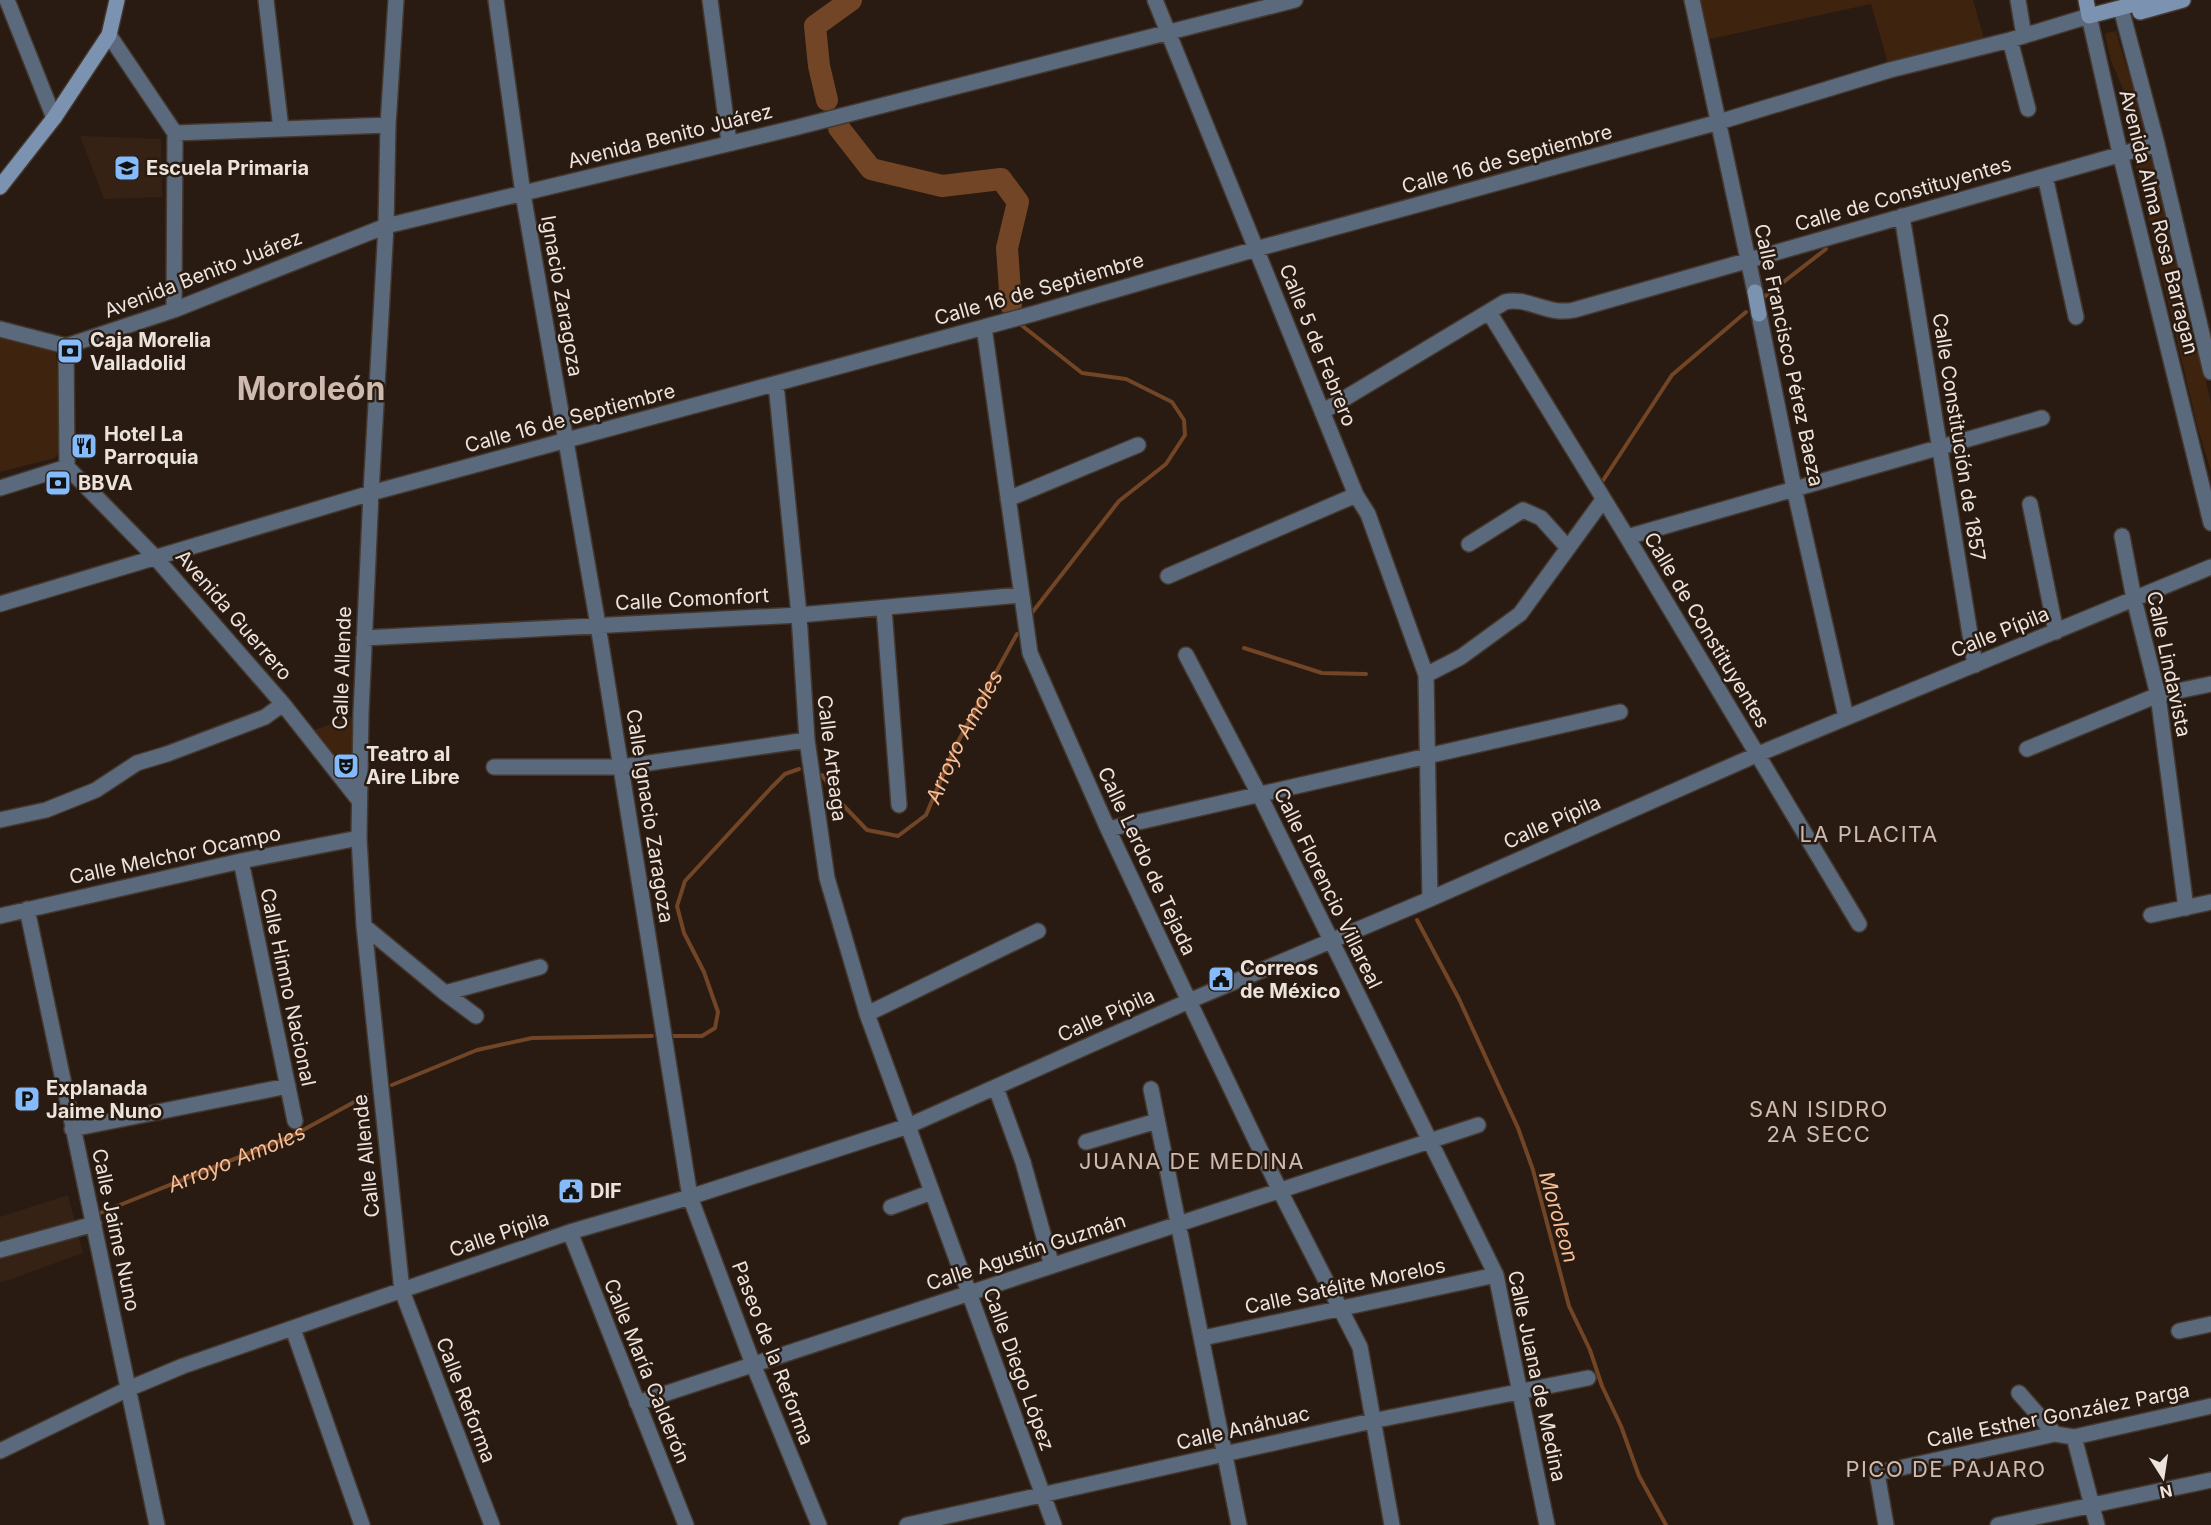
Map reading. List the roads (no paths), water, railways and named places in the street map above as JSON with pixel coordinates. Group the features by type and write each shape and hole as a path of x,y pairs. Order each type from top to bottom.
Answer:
{"street":[{"path":"7,0 54,118"},
{"path":"0,187 54,118 109,35 117,0"},
{"path":"266,0 281,129"},
{"name":"Calle Allende","path":"396,0 388,125 386,226 371,493 358,799 364,926 402,1291"},
{"name":"Ignacio Zaragoza","path":"496,0 523,194 567,441"},
{"path":"710,0 729,142"},
{"name":"Calle 5 de Febrero","path":"1155,0 1356,495 1368,514 1426,675 1430,899"},
{"name":"Avenida Benito Juárez","path":"66,346 174,310 386,226 862,111 1295,0"},
{"name":"Calle Francisco Pérez Baeza","path":"1692,0 1760,314 1794,488 1846,717"},
{"path":"2018,0 2017,38 2028,109"},
{"name":"Avenida Alma Rosa Barragan","path":"2086,0 2120,153 2211,523"},
{"path":"2089,16 2150,0"},
{"path":"2122,8 2183,0"},
{"name":"Avenida Alma Rosa Barragan","path":"2122,8 2211,372"},
{"name":"Calle 16 de Septiembre","path":"0,604 371,493 984,327 1256,249 1719,122 1890,70 2017,38 2089,16"},
{"path":"109,35 175,133 174,310"},
{"path":"175,133 388,125"},
{"name":"Calle de Constituyentes","path":"1322,412 1505,302 1516,301 1546,310 1565,312 2157,144"},
{"path":"2044,176 2076,317"},
{"name":"Calle Constitución de 1857","path":"1902,216 1975,665"},
{"name":"Calle de Constituyentes","path":"1489,312 1859,924"},
{"path":"984,327 1022,595"},
{"path":"0,329 66,346 67,467 0,488"},
{"name":"Calle Arteaga","path":"776,384 799,615 807,740 827,878 867,1014 908,1126"},
{"path":"1627,537 2042,418"},
{"name":"Calle Ignacio Zaragoza","path":"567,441 690,1197"},
{"path":"1008,499 1138,445"},
{"name":"Avenida Guerrero","path":"67,467 155,557 283,704 358,799"},
{"path":"1168,576 1356,495"},
{"path":"1426,675 1461,657 1520,614 1603,500"},
{"path":"2030,504 2056,632"},
{"path":"1469,544 1523,510 1541,518 1568,548"},
{"name":"Calle Lindavista","path":"2122,536 2134,599 2158,695 2186,908"},
{"name":"Calle Pípila","path":"0,1451 128,1389 183,1366 570,1232 690,1197 908,1126 1189,1001 1430,899 1756,755 2211,567"},
{"name":"Calle Comonfort","path":"364,639 799,615 1022,595"},
{"name":"Calle Lerdo de Tejada","path":"1022,595 1030,653 1108,829 1280,1191 1360,1347 1392,1525"},
{"path":"884,609 899,805"},
{"name":"Calle Florencio Villareal","path":"1186,655 1259,794 1429,1142"},
{"path":"2027,749 2158,695 2211,684"},
{"path":"0,820 46,810 96,790 136,762 167,754 265,717 283,704"},
{"path":"1108,829 1620,712"},
{"path":"494,767 621,767 807,740"},
{"name":"Calle Melchor Ocampo","path":"0,916 241,861 359,838"},
{"name":"Calle Himno Nacional","path":"241,861 294,1121"},
{"path":"2151,915 2211,902"},
{"name":"Calle Jaime Nuno","path":"27,909 157,1525"},
{"path":"364,926 476,1016"},
{"path":"867,1014 1038,931"},
{"path":"445,993 540,967"},
{"path":"72,1129 288,1086"},
{"path":"996,1088 1023,1162 1052,1266"},
{"path":"1151,1089 1239,1525"},
{"path":"1086,1142 1157,1121"},
{"name":"Calle Agustín Guzmán","path":"637,1403 1478,1125"},
{"name":"Calle Diego López","path":"908,1126 1054,1525"},
{"name":"Calle Juana de Medina","path":"1429,1142 1496,1275 1547,1525"},
{"path":"891,1207 932,1192"},
{"name":"Paseo de la Reforma","path":"690,1197 753,1364 819,1525"},
{"path":"0,1250 94,1224"},
{"name":"Calle María Calderón","path":"570,1232 686,1525"},
{"name":"Calle Satélite Morelos","path":"1203,1338 1496,1275"},
{"name":"Calle Reforma","path":"402,1291 492,1525"},
{"path":"2179,1330 2211,1324"},
{"path":"293,1329 362,1525"},
{"name":"Calle Anáhuac","path":"907,1525 941,1521 1042,1495 1372,1421 1588,1378"},
{"path":"2019,1393 2055,1434"},
{"name":"Calle Esther González Parga","path":"1886,1525 1877,1473 2055,1434 2074,1437 2211,1406"},
{"path":"2074,1437 2097,1525"},
{"path":"1998,1525 2211,1480"}],"waterway":[{"name":"Arroyo Amoles","path":"827,100 819,66 815,26 851,0"},
{"name":"Arroyo Amoles","path":"839,128 871,169 942,186 1001,179 1018,202 1007,248 1011,305"},
{"path":"1764,297 1826,249"},
{"path":"1602,482 1672,375 1746,312"},
{"name":"Arroyo Amoles","path":"1020,324 1082,373 1126,379 1172,402 1184,420 1185,435 1166,464 1119,501 1031,614"},
{"name":"Arroyo Amoles","path":"822,775 843,805 867,830 898,836 926,815 954,749 1017,634"},
{"path":"1244,648 1322,673 1366,674"},
{"name":"Arroyo Amoles","path":"669,1036 702,1036 715,1028 718,1012 704,972 684,933 677,906 685,881 785,774 799,769"},
{"name":"Moroleon","path":"1417,920 1459,999 1518,1128 1533,1170 1569,1306 1590,1350 1602,1386 1621,1426 1639,1476 1666,1525"},
{"name":"Arroyo Amoles","path":"392,1085 477,1050 532,1038 652,1036"},
{"name":"Arroyo Amoles","path":"100,1213 294,1135 367,1095"}],"place":[{"name":"Escuela Primaria","path":"127,168"},
{"name":"Caja Morelia Valladolid","path":"70,351"},
{"name":"Hotel La Parroquia","path":"84,446"},
{"name":"BBVA","path":"58,483"},
{"name":"Teatro al Aire Libre","path":"346,766"},
{"name":"Correos de México","path":"1221,979"},
{"name":"Explanada Jaime Nuno","path":"27,1099"},
{"name":"DIF","path":"571,1191"}],"district":[{"name":"Moroleón","path":"311,388"},
{"name":"LA PLACITA","path":"1869,834"},
{"name":"SAN ISIDRO 2A SECC","path":"1819,1122"},
{"name":"JUANA DE MEDINA","path":"1192,1161"},
{"name":"PICO DE PAJARO","path":"1946,1469"}]}
